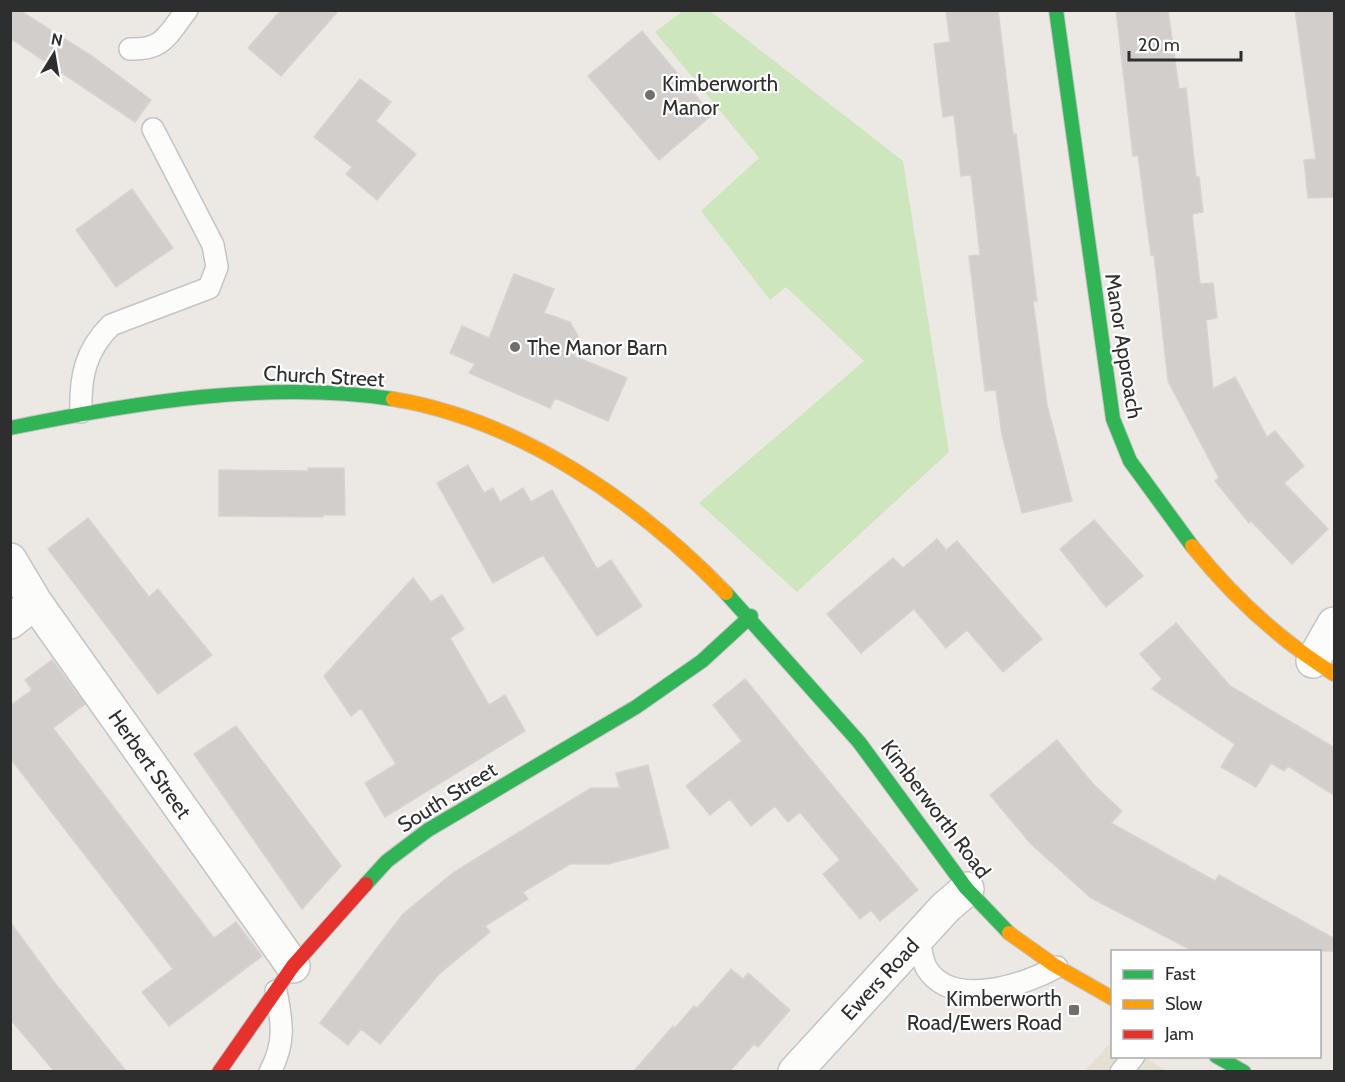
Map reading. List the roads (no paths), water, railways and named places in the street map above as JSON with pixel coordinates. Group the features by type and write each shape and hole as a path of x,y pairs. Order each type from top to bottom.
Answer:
{"street":[{"name":"Manor Approach","path":"1056,10 1105,376 1111,413 1121,444 1149,488 1212,572 1264,627 1324,668"},
{"name":"Church Street","path":"10,428 81,412 171,399 257,394 337,393 410,402 473,421 541,451 607,490 668,537 751,616"},
{"name":"Herbert Street","path":"10,560 23,612 284,979"},
{"name":"Kimberworth Road","path":"751,616 877,764 967,889 1000,925 1057,966 1111,997"},
{"name":"South Street","path":"219,1071 284,979 387,861 428,830 636,707 702,661 751,616"},
{"path":"1324,668 1335,624"},
{"name":"Ewers Road","path":"795,1071 918,938 967,889"},
{"path":"1220,1058 1244,1071"}],"lane":[{"path":"130,49 149,49 163,40 188,10"},
{"path":"81,412 80,384 86,357 99,336 111,325 209,288 217,267 213,244 153,129"},
{"path":"918,938 926,968 938,982 958,991 986,990 1035,979 1057,966"},
{"path":"270,1071 276,1061 284,1029 284,979"},
{"path":"1121,1071 1132,1058"}],"place":[{"name":"Kimberworth Manor","path":"650,95"},
{"name":"The Manor Barn","path":"515,347"},
{"name":"Kimberworth Road/Ewers Road","path":"1074,1010"}]}
